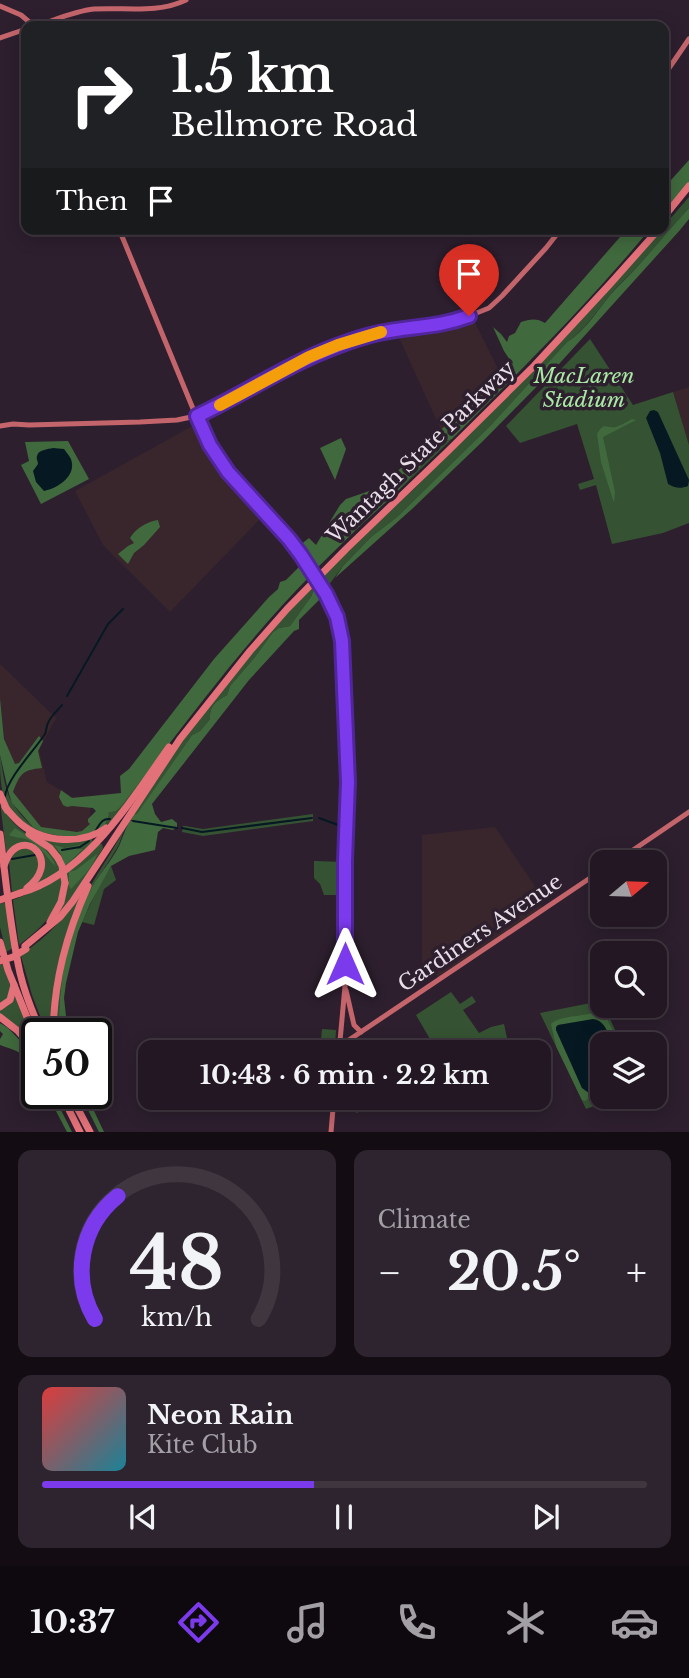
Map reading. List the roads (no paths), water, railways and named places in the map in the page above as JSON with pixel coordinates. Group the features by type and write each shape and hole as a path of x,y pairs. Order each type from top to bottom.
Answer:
{"highway":[{"path":"669,211 689,187"},
{"path":"669,217 689,193"},
{"name":"Wantagh State Parkway","path":"0,900 44,883 70,866 99,840 116,821 180,731 272,620 348,541 533,361 648,235"},
{"name":"Wantagh State Parkway","path":"0,959 25,947 60,917 180,738 287,609 534,366 654,235"},
{"path":"0,794 9,816 46,845 58,858 64,871 65,883 61,902 47,928"},
{"path":"5,807 27,828 40,835 56,838 88,837 116,821"},
{"path":"0,834 20,975 36,1018"},
{"path":"4,866 10,852 18,847 34,848 42,858 40,875 20,893"},
{"path":"55,1018 72,922 96,867"},
{"path":"25,947 44,935 60,917"},
{"path":"0,942 27,1018"},
{"path":"0,1007 10,1000 14,985"},
{"path":"0,1017 21,1035"},
{"path":"68,1109 80,1132"},
{"path":"78,1109 90,1132"}],"main road":[{"path":"52,21 87,10 160,8 186,0"},
{"path":"0,6 29,21"},
{"path":"0,38 21,32"},
{"path":"669,68 689,39"},
{"path":"122,235 210,445 228,472 289,539 320,584 337,617 342,641 348,782 345,986 340,1040"},
{"path":"0,426 140,422 197,416 299,362 338,345 382,332 450,323 489,308 556,235"},
{"path":"633,850 689,812"},
{"name":"Gardiners Avenue","path":"351,1040 590,878"},
{"path":"345,986 354,1025 361,1032"},
{"path":"331,1132 333,1110"}],"water":[{"path":"650,411 658,412 689,480 688,486 678,488 668,484 660,453 646,418"},
{"path":"53,448 64,449 71,459 71,471 60,484 44,491 36,482 33,471 38,464 39,452"},
{"path":"593,1019 604,1025 607,1032 590,1032 590,1093 582,1088 556,1030 558,1025"}],"waterway":[{"path":"67,696 108,624 123,609"},
{"path":"5,796 16,773 45,734 49,721 62,705"},
{"path":"182,828 202,832 312,818"},
{"path":"319,818 341,826"},
{"path":"96,830 103,820 110,819"},
{"path":"133,821 177,828"},
{"path":"62,850 80,847 89,841"},
{"path":"12,859 35,855"}],"park label":[{"name":"MacLaren Stadium","path":"584,388"}]}
